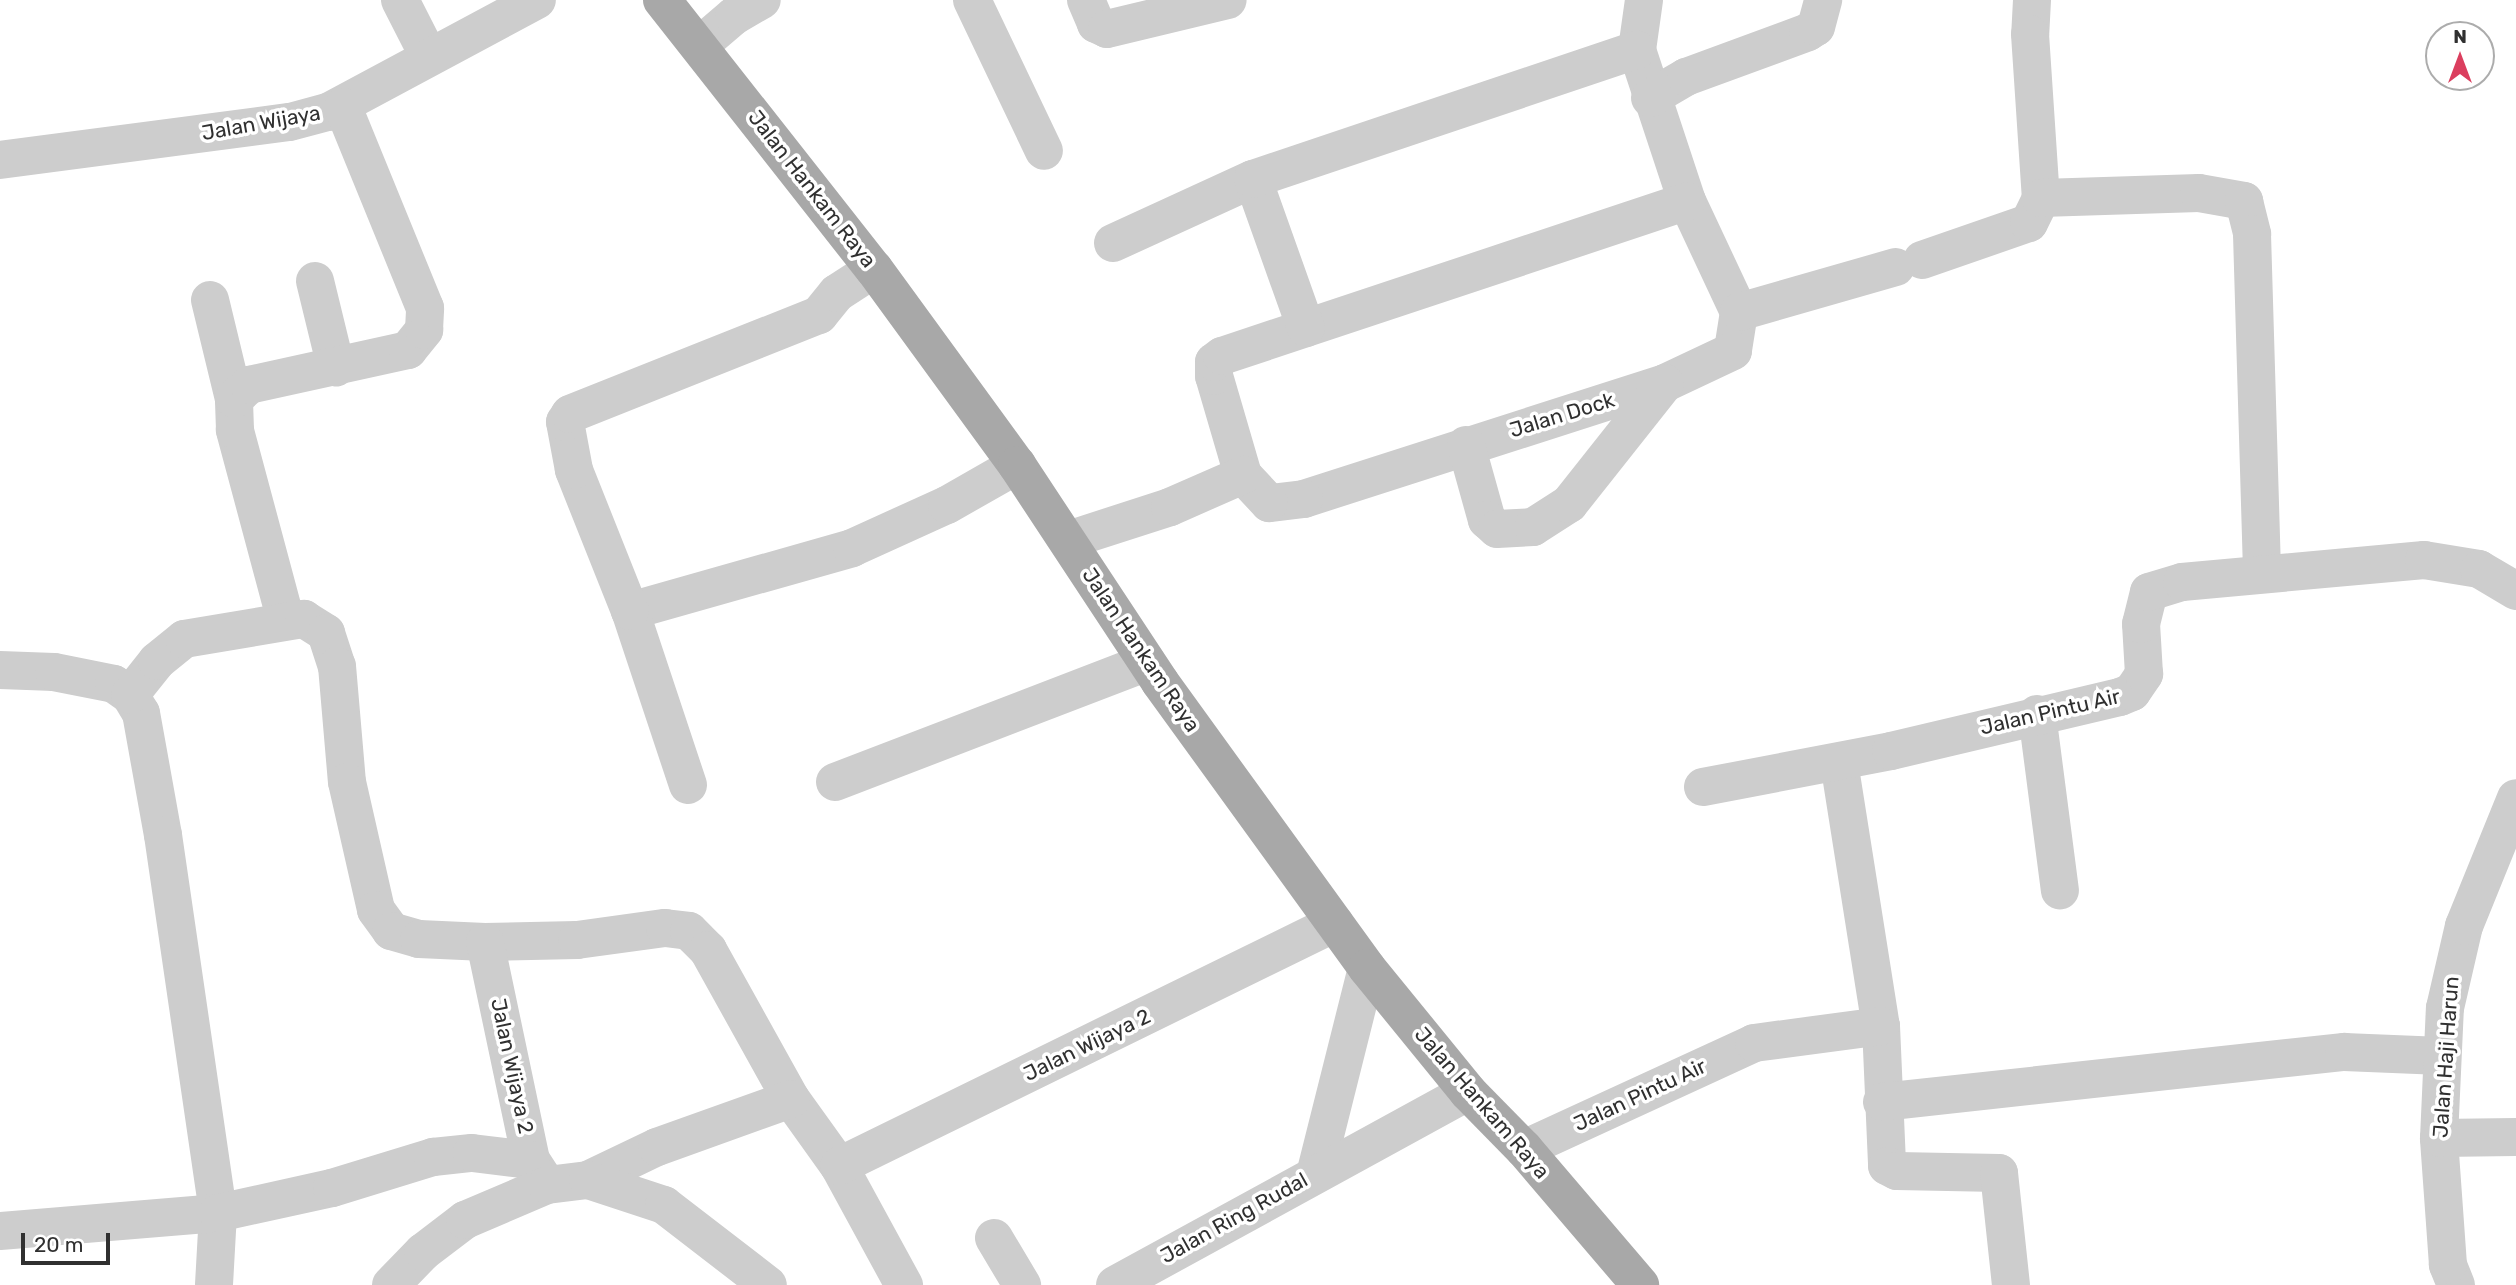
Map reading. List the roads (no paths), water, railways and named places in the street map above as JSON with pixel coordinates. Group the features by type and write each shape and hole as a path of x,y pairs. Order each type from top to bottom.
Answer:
{"main road":[{"name":"Jalan Hankam Raya","path":"662,0 874,269 1017,465 1147,662 1367,968 1468,1092 1524,1149 1640,1285"}],"street":[{"path":"400,0 429,57"},
{"name":"Jalan Wijaya","path":"0,160 290,122 343,107 429,57 537,0"},
{"path":"972,0 1044,151"},
{"path":"1086,0 1096,24 1107,29 1228,0"},
{"path":"1644,0 1637,50 1650,97 1687,201 1739,312 1909,264 2029,223 2041,198 2030,34 2032,0"},
{"path":"1650,97 1686,77 1808,32 1816,27 1823,0"},
{"path":"700,46 739,5"},
{"path":"1113,243 1253,179 1637,50"},
{"path":"234,399 249,385 408,350 418,342 425,320 425,308 343,107"},
{"path":"1253,179 1306,328"},
{"path":"2041,198 2199,193 2244,201 2250,211 2262,574"},
{"path":"1068,540 1170,507 1230,480 1225,425 1214,362 1306,328 1687,201"},
{"path":"688,785 630,611 566,445 570,414 820,315 837,293 874,269"},
{"path":"315,281 336,367"},
{"path":"210,300 234,399 235,430 286,621"},
{"name":"Jalan Dock","path":"1230,480 1261,499 1280,504 1665,383 1733,351 1739,312"},
{"path":"1466,445 1487,520 1497,529 1533,527 1569,504 1665,383"},
{"path":"630,611 852,548 947,505 1017,465"},
{"name":"Jalan Pintu Air","path":"1703,787 1839,762 2037,714 2120,697 2140,684 2144,674 2141,624 2150,592 2182,582 2451,562 2479,569 2516,591"},
{"path":"130,695 157,661 184,639 304,618 327,633 334,651 347,782 376,910 391,931 401,935 485,942 577,940 665,928 689,931 708,950 791,1099 839,1166 904,1285"},
{"path":"835,782 1147,662"},
{"path":"0,670 54,672 114,684 130,695 141,713 163,835 218,1213 214,1285"},
{"path":"2037,714 2060,891"},
{"path":"1839,762 1881,1026 1882,1102 1887,1166 1897,1171 1999,1173 2011,1285"},
{"name":"Jalan Haji Harun","path":"2456,1285 2448,1265 2439,1138 2442,1056 2450,974 2464,926 2516,798"},
{"name":"Jalan Wijaya 2","path":"839,1166 1335,923"},
{"name":"Jalan Wijaya 2","path":"485,942 539,1173"},
{"name":"Jalan Ring Rudal","path":"1316,1171 1367,968"},
{"name":"Jalan Pintu Air","path":"1524,1149 1754,1043 1881,1026"},
{"path":"1882,1102 2344,1052 2442,1056"},
{"name":"Jalan Ring Rudal","path":"1115,1285 1316,1171 1468,1092"},
{"path":"588,1180 657,1147 791,1099"},
{"path":"2439,1138 2516,1137"},
{"path":"0,1231 218,1213 332,1188 433,1157 472,1153 539,1173 588,1180 664,1205 768,1285"},
{"path":"391,1285 423,1252 465,1220 539,1173"},
{"path":"994,1238 1022,1285"}]}
